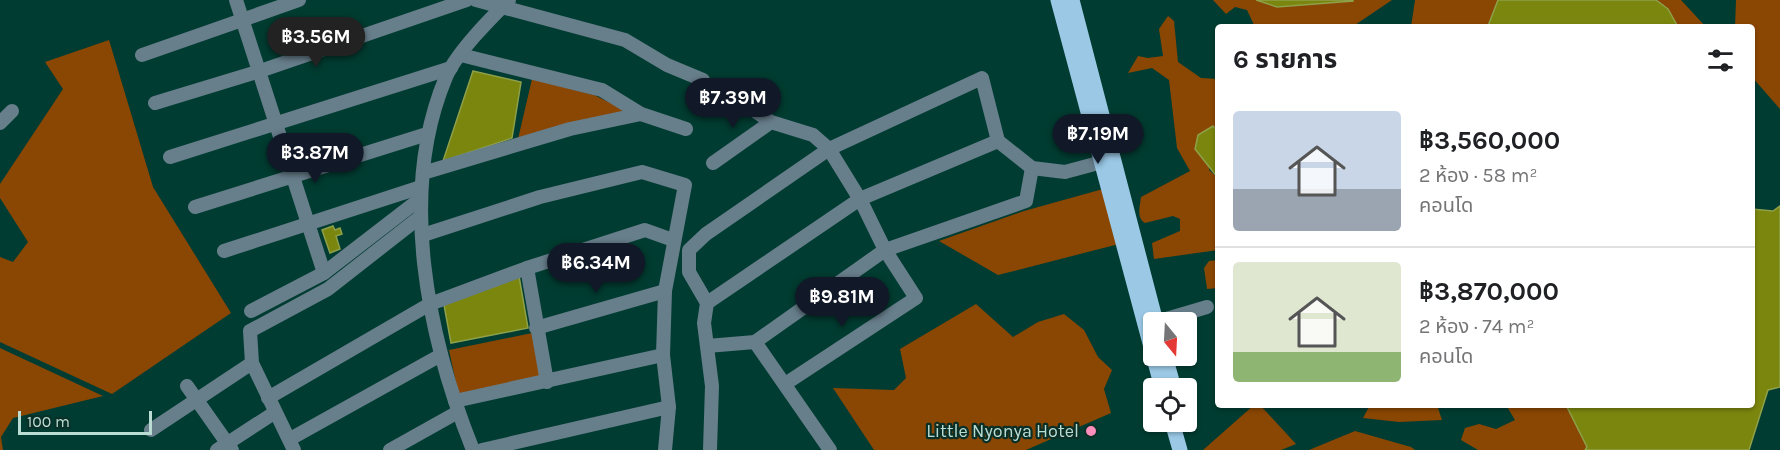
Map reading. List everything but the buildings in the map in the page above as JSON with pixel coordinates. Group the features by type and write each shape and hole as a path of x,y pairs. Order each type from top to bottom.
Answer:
{"main road":[{"path":"1058,0 1159,378"},
{"path":"1072,0 1153,312"},
{"path":"1175,432 1180,450"},
{"path":"1186,432 1190,450"}],"street":[{"path":"236,0 277,121 324,273"},
{"path":"142,55 299,0"},
{"path":"155,103 260,71 467,0"},
{"path":"476,0 505,4 625,40 667,64 703,80"},
{"path":"473,450 441,355 430,304 420,217 421,186 427,134 451,68 505,4"},
{"path":"460,55 602,90 641,114 686,129"},
{"path":"170,157 277,121 451,68"},
{"path":"710,450 712,386 705,323 707,303 689,272 689,250 706,234 829,149 982,78 998,141 1032,168 1065,172 1102,162"},
{"path":"736,98 771,122 813,135 829,149 860,199 885,250 916,298 785,384"},
{"path":"0,123 12,111"},
{"path":"224,251 309,225 421,186 570,129 641,114"},
{"path":"713,163 771,122"},
{"path":"195,207 427,134"},
{"path":"707,303 860,199 998,141"},
{"path":"707,346 755,342 885,250 1026,201 1032,168"},
{"path":"423,235 540,197 642,172 685,185 664,291 663,355 669,407 665,450"},
{"path":"251,311 324,273 421,186"},
{"path":"420,217 328,289 250,331 252,363 274,413 292,445 441,355"},
{"path":"268,398 430,304 527,268 645,230 673,240"},
{"path":"527,268 547,382"},
{"path":"536,328 664,291"},
{"path":"1191,312 1208,307"},
{"path":"755,342 830,450"},
{"path":"390,450 457,406 663,355"},
{"path":"151,430 252,363"},
{"path":"187,386 225,448 274,413"},
{"path":"482,450 669,407"}],"shaded area":[{"path":"1213,0 1256,0 1277,7 1353,0 1392,0 1356,24 1254,24 1247,10 1235,7 1226,14"},
{"path":"1256,0 1353,0 1353,1 1277,7"},
{"path":"1415,0 1498,0 1489,24 1411,24"},
{"path":"1498,0 1656,0 1668,9 1676,24 1489,24"},
{"path":"1656,0 1681,0 1703,24 1676,24 1668,9"},
{"path":"1736,0 1780,0 1780,109 1755,80 1755,24 1735,24"},
{"path":"1168,16 1174,21 1178,62 1201,78 1215,79 1215,128 1213,126 1209,170 1215,175 1215,250 1154,259 1152,243 1180,231 1180,219 1173,216 1145,223 1140,218 1141,197 1190,171 1177,148 1169,80 1152,68 1128,73 1138,56 1148,58 1163,56 1159,29"},
{"path":"109,40 153,187 231,313 112,394 0,342 0,257 13,262 28,242 0,198 0,184 63,89 45,62"},
{"path":"473,71 521,82 512,138 443,161"},
{"path":"532,79 594,95 627,111 518,139"},
{"path":"1213,126 1215,128 1215,174 1195,149 1198,135"},
{"path":"1103,189 1119,244 998,275 939,241 1024,211"},
{"path":"1780,206 1780,387 1768,390 1749,450 1585,450 1587,447 1568,408 1755,408 1755,209 1773,211"},
{"path":"333,226 335,230 340,228 342,234 336,236 340,249 330,253 322,230"},
{"path":"1215,260 1215,288 1207,289 1204,268 1209,261"},
{"path":"519,276 528,328 451,343 444,305"},
{"path":"976,304 1013,337 1038,322 1064,314 1084,330 1098,357 1112,370 1104,389 1111,413 1026,450 874,450 833,388 894,390 906,378 900,349"},
{"path":"532,333 542,380 459,397 449,350"},
{"path":"0,348 103,396 13,418 1,437 3,450 0,450"},
{"path":"1251,408 1263,408 1296,444 1281,450 1203,450"},
{"path":"1368,408 1438,408 1442,420 1399,422 1363,418"},
{"path":"1508,408 1568,408 1587,447 1585,450 1478,450 1461,440 1465,428 1479,424 1496,429 1515,420"},
{"path":"1355,431 1411,447 1415,450 1309,450"}],"place":[{"name":"Little Nyonya Hotel","path":"1091,431"}]}
